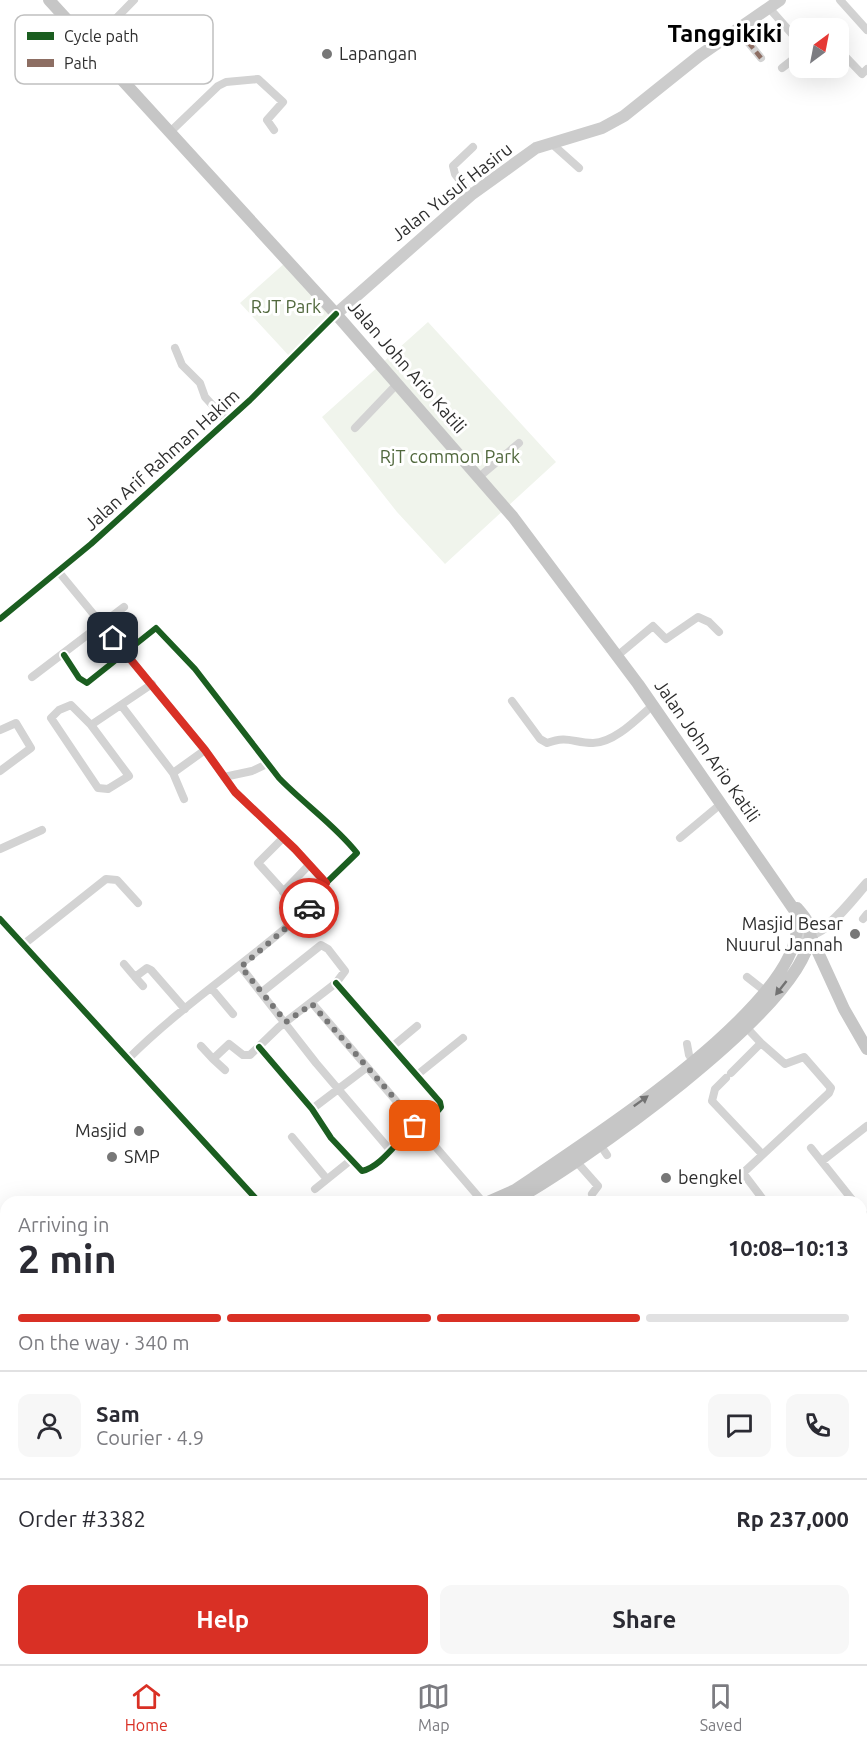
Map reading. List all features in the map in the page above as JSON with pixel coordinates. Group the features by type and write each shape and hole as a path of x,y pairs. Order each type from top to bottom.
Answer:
{"main road":[{"name":"Jalan John Ario Katili","path":"49,0 63,15"},
{"name":"Jalan Yusuf Hasiru","path":"336,314 471,195 536,148 602,128 624,116 699,56 739,31 780,0"},
{"name":"Jalan John Ario Katili","path":"125,84 336,314 513,517 653,705 790,901 806,938 867,1049"},
{"path":"502,1196 515,1190 694,1063 731,1029 806,938"},
{"path":"520,1196 599,1143 702,1068 746,1027 795,969 806,938"}],"street":[{"path":"119,15 134,0"},
{"path":"840,0 867,30"},
{"path":"770,9 789,31"},
{"path":"739,31 761,58"},
{"path":"849,59 866,74"},
{"path":"782,68 789,63"},
{"path":"169,133 218,86 226,82 258,79 283,102 267,120 274,130"},
{"path":"551,143 579,168"},
{"path":"471,195 455,174 453,166 473,147"},
{"name":"Jalan Arif Rahman Hakim","path":"0,619 58,572 250,400 336,314"},
{"path":"175,348 182,365 200,383 205,397 226,420"},
{"path":"200,383 205,375"},
{"path":"354,428 397,384"},
{"path":"479,477 519,443"},
{"path":"58,572 125,650 205,750 235,792 284,838 326,883"},
{"path":"32,677 64,655 123,607"},
{"path":"617,656 653,626 666,639 698,618 709,621 719,632"},
{"path":"64,655 84,683 152,629 157,629 195,669 267,764 357,853 326,883 318,898 303,913 241,967 185,1009 128,1059"},
{"path":"91,725 152,684"},
{"path":"512,701 540,739 547,743 567,738 588,742 607,741 653,705"},
{"path":"71,705 91,725 129,776 108,789 98,788 51,718 59,710 71,705"},
{"path":"121,705 173,773 184,800"},
{"path":"0,730 15,723 31,748 1,768"},
{"path":"173,773 205,750"},
{"path":"224,777 252,771 267,764"},
{"path":"680,838 722,804"},
{"path":"0,849 42,830"},
{"path":"284,838 258,863 303,913"},
{"path":"283,892 309,865"},
{"path":"24,944 106,879 117,880 138,903"},
{"path":"806,938 834,919 867,883"},
{"path":"0,919 254,1196"},
{"path":"213,1059 227,1044 246,1056 259,1047 286,1022 336,983 344,975 344,968 321,945 262,992"},
{"path":"124,964 142,986"},
{"path":"241,967 338,1089 390,1150"},
{"path":"135,976 149,968 185,1009"},
{"path":"747,977 765,990"},
{"path":"259,1047 312,1109 331,1138 363,1171 420,1127 441,1107 393,1046 336,983"},
{"path":"212,989 233,1014"},
{"path":"312,1004 478,1196"},
{"path":"393,1046 417,1026"},
{"path":"746,1027 785,1064 804,1057 831,1088 829,1093 743,1173 760,1196"},
{"path":"417,1075 463,1038"},
{"path":"761,1043 715,1089 712,1101 762,1154"},
{"path":"687,1044 689,1055 694,1063"},
{"path":"201,1046 225,1070"},
{"path":"312,1109 366,1068"},
{"path":"822,1161 867,1126"},
{"path":"292,1137 326,1178"},
{"path":"599,1143 607,1155"},
{"path":"811,1148 849,1196"},
{"path":"315,1189 351,1160"},
{"path":"574,1160 598,1186 592,1194"}],"green space":[{"name":"RJT Park","path":"286,262 334,315 291,358 240,303"},
{"name":"RjT common Park","path":"428,322 556,462 445,564 397,512 322,417"}],"marked path":[{"path":"739,31 761,58"}],"cycle path":[{"path":"0,619 91,544 250,400 336,314"},
{"path":"64,655 79,678 87,683 156,628 195,669 279,778 339,833 357,853 326,883 318,898 303,913"},
{"path":"0,919 254,1196"},
{"path":"259,1047 312,1109 331,1138 362,1171 376,1164 406,1134 438,1111 441,1107 440,1102 336,983"}],"way so far":[{"path":"309,908 241,967 286,1022 312,1004 417,1124 415,1126"}],"place":[{"name":"Lapangan","path":"327,54"},
{"name":"Masjid Besar Nuurul Jannah","path":"855,934"},
{"name":"Masjid","path":"139,1131"},
{"name":"SMP","path":"112,1157"},
{"name":"bengkel","path":"666,1178"}],"district":[{"name":"Tanggikiki","path":"725,34"}],"route":[{"path":"113,638 205,750 235,792 295,849 326,883 318,898 309,908"}]}
